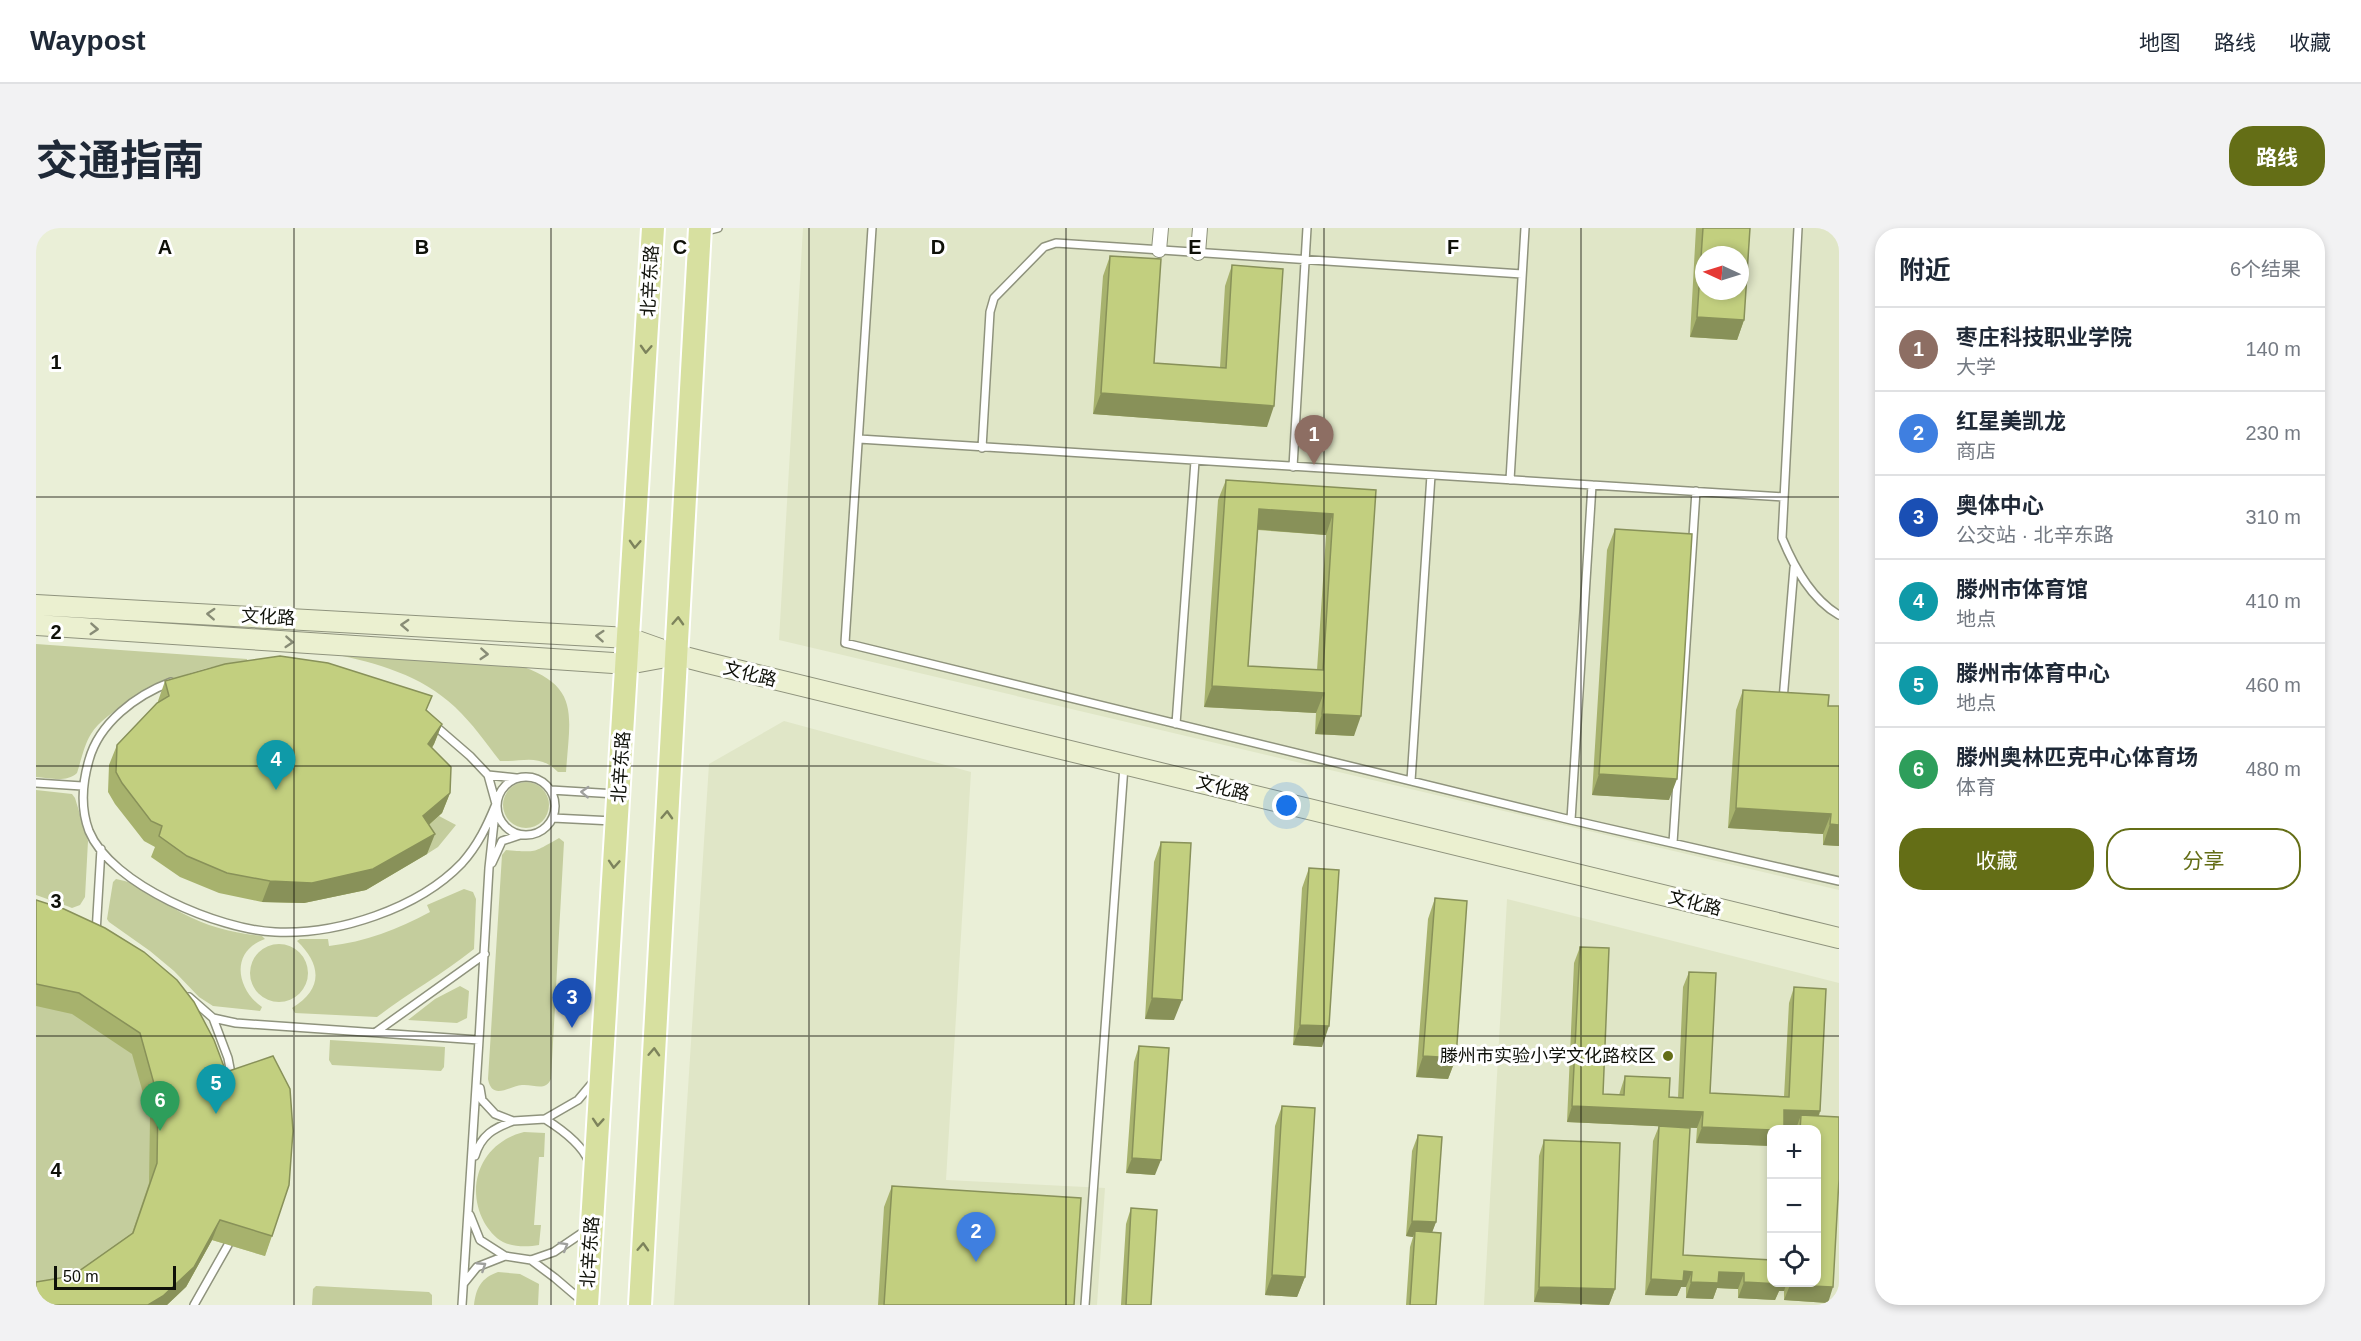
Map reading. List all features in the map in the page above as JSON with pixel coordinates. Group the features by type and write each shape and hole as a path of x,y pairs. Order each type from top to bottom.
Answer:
{"main road":[{"name":"北辛东路","path":"587,1305 653,228"},
{"path":"640,1305 676,655 706,230"}],"street":[{"path":"1159,250 1161,228"},
{"path":"1198,253 1200,228"},
{"name":"文化路","path":"36,605 629,638 676,655 1839,938"},
{"name":"文化路","path":"36,625 628,664 676,655"}],"lane":[{"path":"872,228 845,643 1571,820 1839,881"},
{"path":"1293,467 1307,228"},
{"path":"1510,480 1525,228"},
{"path":"1798,228 1782,538 1794,568 1828,609 1839,615"},
{"path":"982,448 990,312 994,298 1044,247 1056,243 1522,274"},
{"path":"859,439 1784,497"},
{"path":"1176,724 1195,461"},
{"path":"1411,781 1431,475"},
{"path":"1571,820 1592,484"},
{"path":"1673,843 1696,491"},
{"path":"1783,708 1794,568"},
{"path":"181,678 160,686 128,707 108,723 96,738 82,786 82,800 89,832 106,856 127,875 158,895 202,916 238,927 274,932 310,931 354,924 400,905 435,886 461,864 480,840 501,790 516,778"},
{"path":"428,719 488,775 499,819 505,826 522,835"},
{"path":"1085,1305 1124,764"},
{"path":"488,775 536,778 544,782 555,799 553,818 540,832 502,841 489,868"},
{"path":"36,783 82,786"},
{"path":"551,790 618,794"},
{"path":"462,1305 489,868 496,804"},
{"path":"553,818 617,821"},
{"path":"96,933 101,849"},
{"path":"87,929 105,938"},
{"path":"376,1032 485,954"},
{"path":"182,992 213,1018 236,1023 479,1040"},
{"path":"213,1018 228,1058 234,1088"},
{"path":"478,1071 484,1104 495,1114 513,1120"},
{"path":"472,1171 482,1139 495,1127 513,1120 545,1119 578,1100 601,1072"},
{"path":"545,1119 556,1126 586,1155 595,1175"},
{"path":"469,1212 480,1240 505,1256 531,1260 554,1252 581,1235 592,1223"},
{"path":"194,1305 228,1245"},
{"path":"464,1283 477,1267 505,1256"},
{"path":"531,1260 587,1305"}],"shaded area":[{"path":"803,228 1839,228 1839,890 779,640"},
{"path":"36,644 247,659 247,661 214,666 184,675 126,704 94,729 86,743 77,773 68,778 52,779 36,777"},
{"path":"333,654 515,664 536,672 551,681 561,692 567,704 569,733 566,772 558,772 537,760 500,761 461,713 428,686 382,666"},
{"path":"784,721 971,772 946,1180 1105,1188 1097,1305 674,1305 709,764"},
{"path":"526,782 542,789 549,805 542,821 526,828 510,821 503,805 510,789"},
{"path":"36,790 72,794 75,798 88,841 85,897 80,905 72,908 36,895"},
{"path":"439,816 456,825 438,847 427,854 416,836"},
{"path":"559,838 564,842 551,1079 549,1083 542,1086 522,1085 497,1091 490,1086 488,1079 502,855 506,850 534,851"},
{"path":"116,879 142,888 182,913 211,926 262,936 265,939 246,952 241,971 242,981 247,990 262,1007 260,1011 213,1006 199,997 174,971 150,951 109,922 107,919 113,882"},
{"path":"464,889 473,892 476,899 474,949 462,958 377,1017 295,1013 292,1008 309,993 316,976 311,959 297,941 300,939 328,939 329,946 368,938 430,912 427,905"},
{"name":"滕州市实验小学文化路校区","path":"1507,899 1839,983 1839,1305 1484,1305"},
{"path":"36,923 281,1205 265,1256 212,1240 186,1287 167,1305 36,1305"},
{"path":"279,944 295,949 303,957 308,973 303,989 295,997 279,1002 263,997 255,989 250,973 255,957 263,949"},
{"path":"460,986 469,991 467,1018 457,1023 408,1020 435,999"},
{"path":"330,1040 445,1047 444,1067 441,1071 332,1065 329,1060"},
{"path":"524,1132 545,1133 544,1157 539,1157 534,1225 541,1225 539,1245 516,1246 507,1244 492,1233 478,1208 476,1193 481,1166 488,1155 510,1137"},
{"path":"498,1272 520,1274 539,1284 538,1305 474,1305 480,1284 487,1277"},
{"path":"316,1286 429,1292 432,1295 432,1305 312,1305 313,1289"}],"building":[{"path":"1703,228 1750,228 1749,246 1702,246"},
{"path":"1110,256 1161,259 1154,363 1226,368 1232,265 1283,269 1274,406 1101,393"},
{"path":"1698,300 1745,300 1744,320 1697,317"},
{"path":"1226,480 1376,490 1361,716 1322,714 1324,693 1212,686","holes":["1259,509 1333,514 1323,670 1248,666"]},
{"path":"1615,529 1692,534 1677,779 1599,774"},
{"path":"280,656 328,663 432,696 426,710 442,724 428,744 451,767 450,793 423,816 435,834 373,869 312,883 270,881 227,873 187,856 159,836 162,826 151,821 116,772 117,745 157,703 169,696 165,681 225,664"},
{"path":"1743,690 1829,695 1828,706 1839,706 1839,825 1830,824 1831,814 1736,808"},
{"path":"1161,842 1191,843 1182,1000 1152,998"},
{"path":"1309,868 1339,870 1329,1026 1300,1025"},
{"path":"1435,898 1467,901 1456,1058 1423,1056"},
{"path":"36,900 64,909 105,928 144,952 177,980 194,1002 214,1040 226,1072 273,1056 290,1089 293,1131 289,1185 272,1236 220,1220 194,1267 163,1296 148,1305 36,1305 36,1282 72,1276 133,1233 157,1163 158,1098 140,1033 79,993 36,984"},
{"path":"1580,947 1609,948 1603,1094 1624,1095 1625,1076 1670,1078 1669,1097 1683,1098 1689,972 1716,973 1710,1093 1789,1097 1794,987 1826,989 1820,1111 1784,1110 1784,1125 1767,1125 1767,1130 1702,1127 1703,1112 1572,1106"},
{"path":"1139,1046 1169,1048 1161,1160 1132,1158"},
{"path":"1282,1106 1315,1108 1305,1277 1272,1275"},
{"path":"1801,1115 1839,1117 1839,1179 1833,1287 1821,1286 1821,1125 1800,1125"},
{"path":"1659,1126 1690,1128 1683,1255 1767,1260 1767,1283 1744,1282 1744,1273 1719,1272 1718,1283 1691,1282 1692,1272 1684,1271 1683,1281 1651,1279"},
{"path":"1418,1135 1442,1137 1436,1222 1412,1221"},
{"path":"1544,1140 1620,1143 1615,1289 1539,1287"},
{"path":"892,1186 1081,1198 1074,1305 884,1305"},
{"path":"1131,1208 1157,1210 1151,1305 1126,1305"},
{"path":"1415,1231 1441,1233 1436,1305 1410,1305"}],"place":[{"name":"枣庄科技职业学院","path":"1314,465"},
{"name":"滕州市体育馆","path":"276,790"},
{"name":"奥体中心","path":"572,1028"},
{"name":"滕州市实验小学文化路校区","path":"1668,1056"},
{"name":"滕州市体育中心","path":"216,1114"},
{"name":"滕州奥林匹克中心体育场","path":"160,1131"},
{"name":"红星美凯龙","path":"976,1262"}]}
